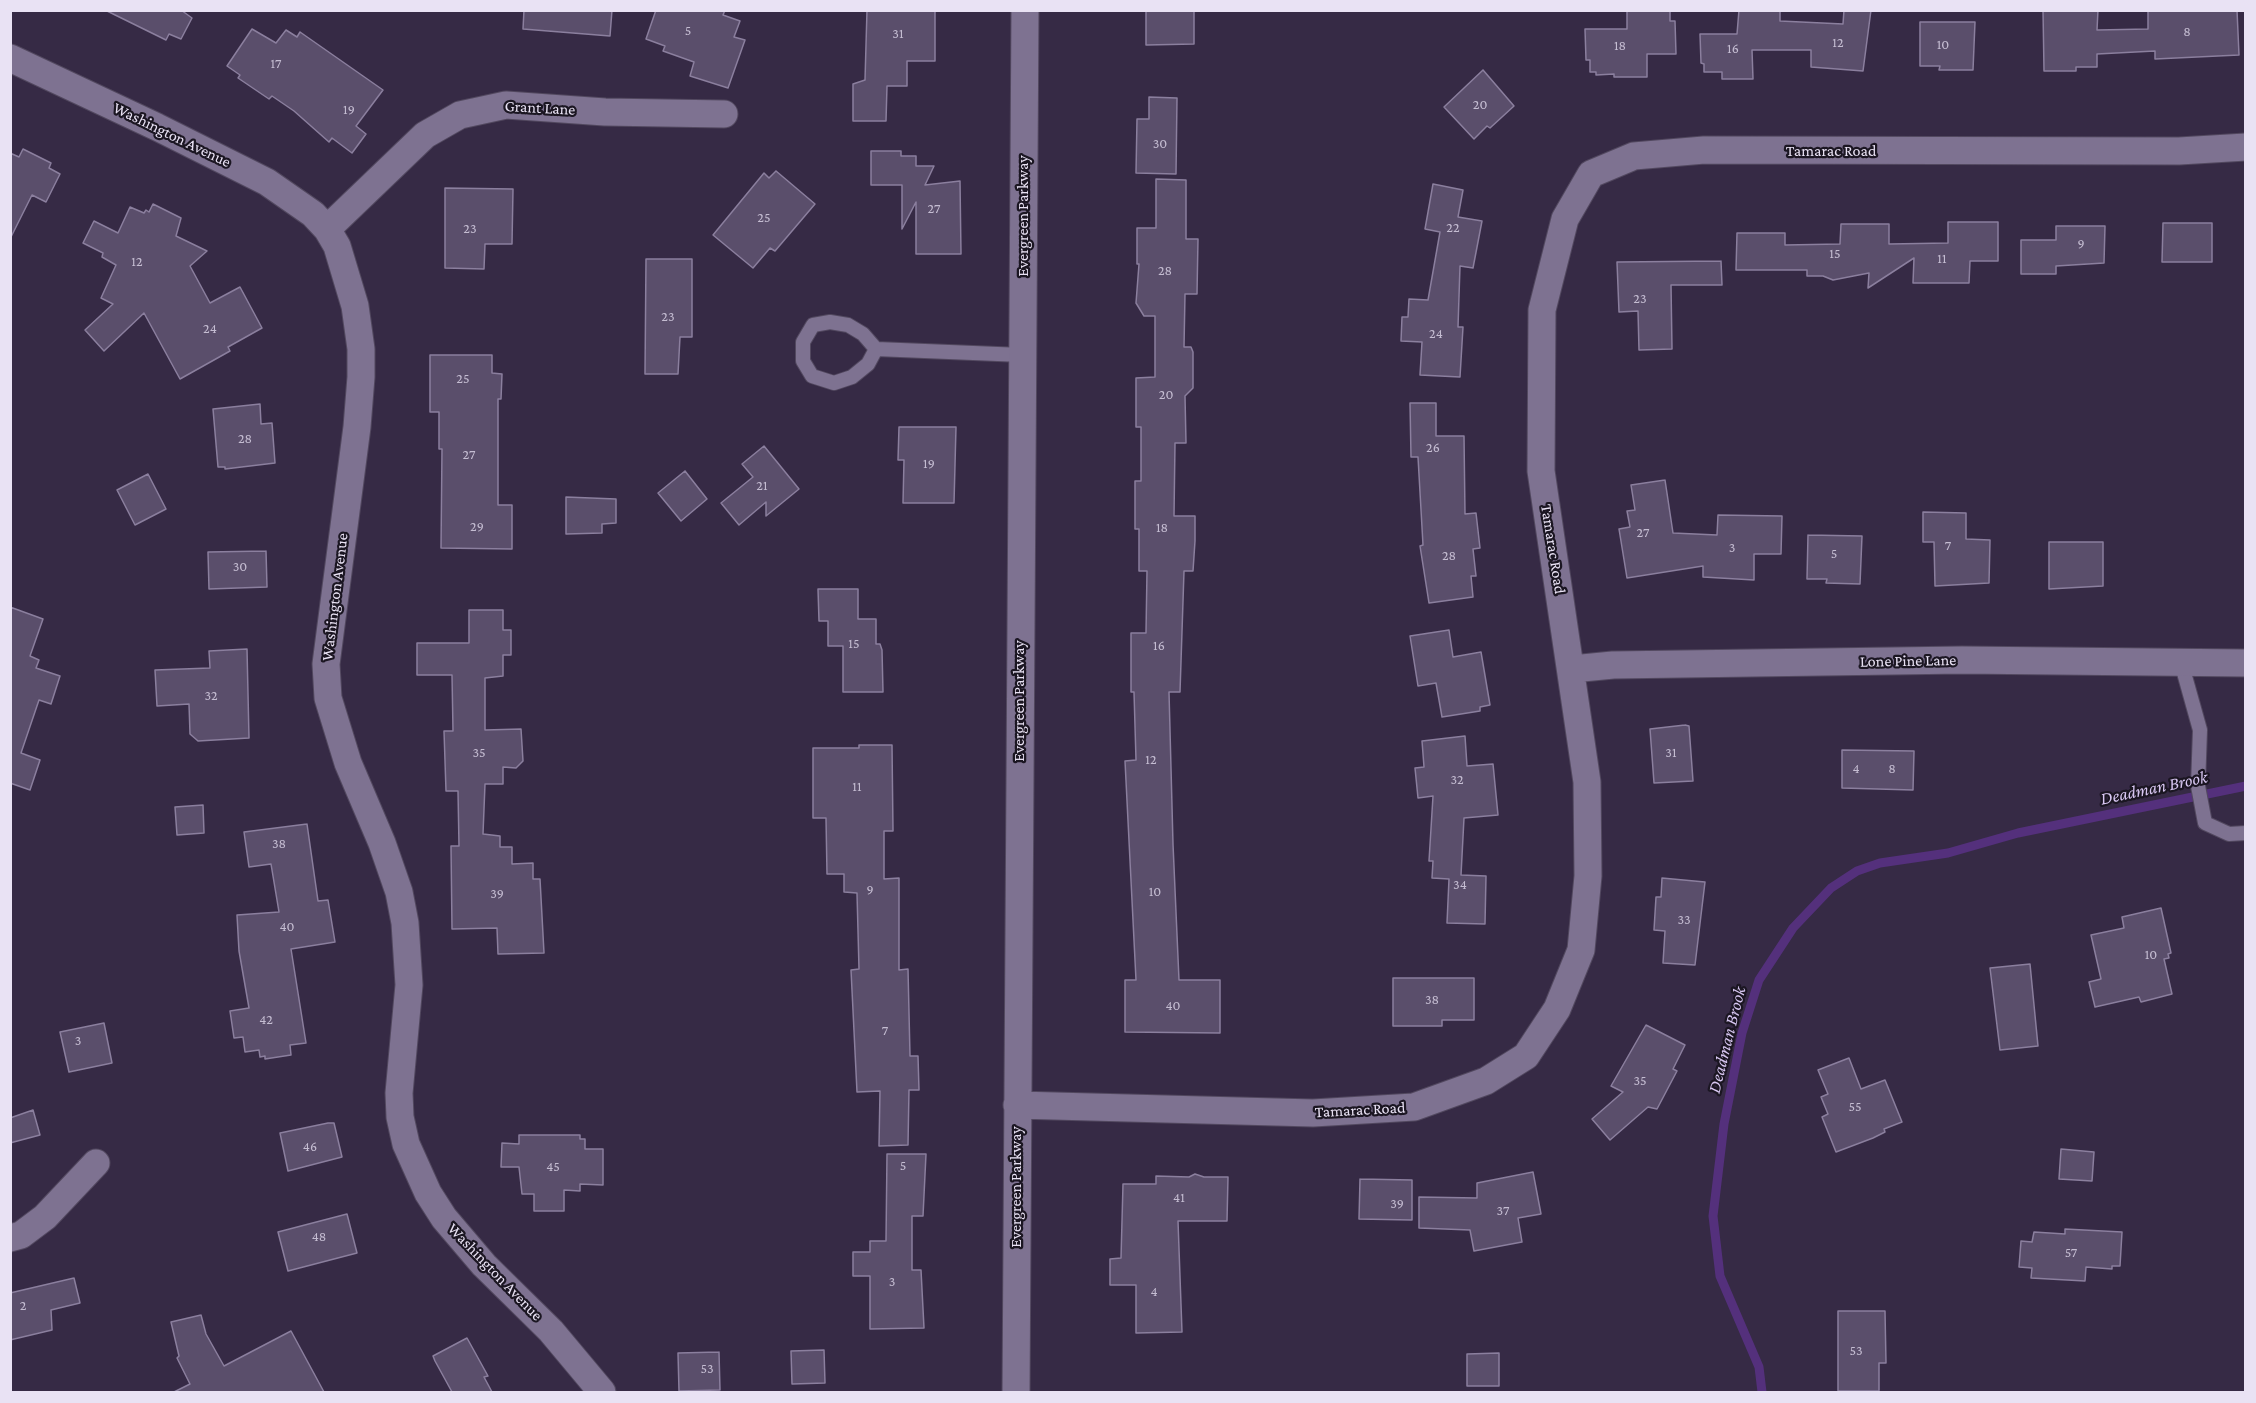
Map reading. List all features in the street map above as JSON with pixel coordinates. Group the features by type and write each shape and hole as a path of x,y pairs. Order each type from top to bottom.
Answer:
{"street":[{"name":"Evergreen Parkway","path":"1016,1392 1025,10"},
{"name":"Washington Avenue","path":"10,58 267,182 292,198 327,229 337,246 346,271 361,349 357,427 326,664 328,698 348,763 382,843 399,892 405,923 409,985 399,1093 400,1117 406,1144 428,1193 444,1218 484,1265 551,1331 602,1392"},
{"name":"Grant Lane","path":"327,229 425,135 460,115 506,105 605,112 724,114"},
{"name":"Tamarac Road","path":"1017,1105 1313,1113 1381,1111 1414,1107 1486,1081 1526,1056 1557,1009 1581,950 1588,876 1587,782 1541,471 1542,310 1565,219 1591,174 1634,156 1704,150 2179,151 2246,147"},
{"name":"Lone Pine Lane","path":"1572,669 1613,665 1869,662 2246,663"},
{"path":"10,1238 21,1235 45,1217 96,1162"}],"lane":[{"path":"876,349 868,364 852,377 834,382 812,376 803,361 803,342 813,325 830,322 848,325 863,334 876,349 1022,355"},
{"path":"2181,662 2200,730 2198,786 2205,823 2229,834 2246,833"}],"building":[{"path":"105,10 181,10 192,18 181,39 169,34 166,40"},
{"path":"524,10 612,10 610,36 523,29"},
{"path":"656,10 725,10 723,15 740,21 734,37 745,40 728,88 690,76 694,62 663,51 665,46 646,39"},
{"path":"867,10 935,10 935,61 907,61 907,86 887,86 886,121 853,121 853,84 865,80"},
{"path":"1146,10 1194,10 1194,44 1146,45"},
{"path":"1627,10 1670,10 1670,21 1675,21 1676,54 1647,54 1647,77 1614,77 1614,74 1596,75 1596,72 1590,72 1590,60 1586,60 1585,29 1627,29"},
{"path":"1739,10 1780,10 1780,21 1843,24 1844,10 1871,10 1863,71 1811,67 1811,50 1752,50 1753,79 1722,79 1722,72 1704,72 1704,64 1701,63 1700,34 1737,34"},
{"path":"2043,10 2098,10 2097,30 2148,29 2148,10 2237,10 2239,55 2155,59 2155,51 2097,54 2097,67 2076,67 2076,71 2044,71"},
{"path":"1920,22 1975,22 1973,70 1939,70 1940,66 1920,66"},
{"path":"252,29 276,43 286,30 297,37 300,32 383,90 356,126 366,134 352,153 332,138 329,142 294,111 272,96 269,99 238,78 240,75 227,66"},
{"path":"1483,70 1514,106 1474,139 1444,107"},
{"path":"1149,97 1177,98 1176,174 1136,173 1137,119 1149,119"},
{"path":"23,149 51,163 49,168 60,174 46,202 32,195 10,239 10,153 19,157"},
{"path":"871,151 901,151 901,156 916,156 916,166 934,166 925,185 960,181 961,254 916,254 916,202 902,229 902,185 871,185"},
{"path":"776,171 815,204 775,251 770,248 753,268 713,235 764,173 769,178"},
{"path":"1156,179 1186,180 1186,239 1198,239 1197,294 1185,294 1184,347 1191,347 1193,352 1193,388 1185,396 1186,443 1175,443 1174,516 1195,516 1195,541 1193,571 1184,571 1180,692 1169,692 1173,844 1179,980 1220,980 1220,1033 1125,1032 1125,980 1136,980 1125,761 1136,760 1134,692 1131,692 1131,633 1146,633 1147,571 1139,571 1139,529 1135,529 1135,481 1141,481 1141,427 1136,427 1136,378 1155,377 1155,316 1144,316 1136,303 1139,264 1137,264 1137,228 1156,228"},
{"path":"1433,184 1463,190 1458,217 1482,221 1473,268 1460,266 1458,327 1463,327 1460,377 1420,375 1422,342 1401,341 1402,317 1408,317 1409,299 1428,300 1440,232 1425,229"},
{"path":"445,188 513,189 512,244 485,244 484,269 445,268"},
{"path":"153,204 181,218 176,236 207,251 190,266 210,303 240,287 262,328 228,347 230,351 180,379 144,313 104,351 85,330 113,304 101,298 116,265 102,257 103,253 83,243 94,221 118,233 130,207 144,213 146,210 149,212"},
{"path":"1948,222 1998,222 1998,261 1970,261 1969,283 1913,283 1914,258 1868,288 1869,273 1833,280 1823,276 1807,276 1807,270 1736,270 1737,233 1785,233 1785,245 1840,244 1841,224 1889,224 1889,244 1948,243"},
{"path":"2163,223 2212,223 2212,262 2162,262"},
{"path":"2056,226 2105,226 2104,263 2056,266 2056,274 2021,274 2021,240 2056,240"},
{"path":"646,259 692,259 692,337 680,337 678,374 645,374"},
{"path":"1721,261 1722,285 1671,285 1672,349 1639,350 1638,311 1619,312 1617,262"},
{"path":"430,355 492,355 492,373 502,374 501,399 498,399 498,505 512,505 512,549 441,548 442,449 439,449 439,412 430,412"},
{"path":"1410,403 1436,403 1436,436 1464,436 1465,514 1476,513 1480,548 1473,549 1476,576 1471,576 1473,597 1429,603 1420,546 1423,545 1418,457 1411,457"},
{"path":"260,404 261,424 272,423 275,463 225,469 225,467 218,467 213,409"},
{"path":"899,427 956,427 954,503 903,503 904,460 898,460"},
{"path":"764,446 799,489 766,516 766,502 739,525 721,503 753,477 742,464"},
{"path":"685,471 707,499 681,521 658,493"},
{"path":"148,474 166,509 135,525 117,490"},
{"path":"1665,480 1673,533 1717,535 1718,515 1782,516 1781,554 1754,554 1754,580 1703,577 1703,566 1627,578 1619,529 1630,527 1627,511 1635,510 1631,485"},
{"path":"566,497 616,499 616,523 602,524 602,533 566,534"},
{"path":"1923,512 1966,513 1966,539 1990,540 1989,583 1935,586 1934,542 1923,542"},
{"path":"1808,535 1862,536 1860,584 1826,583 1827,579 1807,579"},
{"path":"2049,542 2103,542 2103,586 2049,589"},
{"path":"266,551 267,587 209,589 208,552"},
{"path":"818,589 858,589 858,619 876,619 876,644 880,644 882,650 883,692 843,692 843,646 828,646 828,621 819,621"},
{"path":"10,607 43,619 30,656 39,660 36,668 60,676 51,704 39,700 21,753 40,760 30,790 10,783"},
{"path":"469,610 503,610 503,630 511,630 511,655 503,655 503,676 485,678 485,730 521,729 523,761 516,768 503,767 503,784 485,784 483,834 500,836 500,847 512,847 512,864 533,863 533,879 540,879 544,953 498,954 497,928 452,929 451,846 459,846 458,791 446,791 444,731 453,731 452,675 417,675 417,643 469,643"},
{"path":"1449,630 1453,657 1481,652 1490,705 1480,707 1480,711 1442,717 1436,683 1418,686 1410,636"},
{"path":"247,649 249,738 198,741 190,734 189,704 157,706 155,670 210,668 209,651"},
{"path":"1689,726 1693,781 1654,783 1650,729"},
{"path":"1465,736 1467,766 1493,764 1498,815 1464,818 1461,875 1486,876 1485,924 1447,923 1449,879 1432,878 1433,861 1429,861 1433,796 1418,798 1415,768 1424,767 1422,741"},
{"path":"859,745 892,745 893,831 884,831 884,879 899,878 899,970 908,969 910,1056 918,1056 919,1090 909,1090 908,1145 879,1146 880,1091 857,1092 851,970 859,969 857,893 844,892 844,874 827,874 826,818 813,818 813,748 859,748"},
{"path":"1842,750 1914,751 1913,790 1842,788"},
{"path":"203,805 204,833 177,835 175,807"},
{"path":"307,824 318,901 328,900 335,942 291,949 306,1043 290,1045 291,1055 265,1059 265,1056 260,1057 259,1050 245,1052 243,1037 234,1038 230,1011 249,1008 239,951 237,915 279,912 271,864 249,867 244,832"},
{"path":"1662,878 1705,882 1695,965 1663,963 1665,931 1654,930 1656,897 1661,897"},
{"path":"2161,908 2171,953 2168,954 2169,958 2164,959 2172,994 2141,1002 2139,997 2095,1007 2089,982 2101,979 2091,935 2124,928 2122,917"},
{"path":"2030,964 2038,1046 2000,1050 1990,968"},
{"path":"1393,978 1474,978 1474,1020 1442,1020 1442,1026 1393,1026"},
{"path":"104,1023 112,1063 69,1072 60,1032"},
{"path":"1646,1025 1685,1045 1673,1069 1677,1071 1657,1109 1648,1107 1610,1140 1592,1119 1623,1092 1611,1086"},
{"path":"1849,1058 1861,1089 1885,1080 1902,1122 1884,1129 1885,1132 1873,1138 1836,1152 1822,1117 1828,1114 1821,1097 1828,1094 1818,1070"},
{"path":"33,1110 40,1135 10,1143 10,1118"},
{"path":"334,1123 342,1157 288,1171 280,1133"},
{"path":"519,1135 580,1135 580,1139 585,1139 585,1149 603,1149 603,1185 580,1184 580,1191 564,1190 564,1211 534,1211 534,1194 522,1194 519,1167 501,1167 502,1143 519,1144"},
{"path":"2061,1149 2094,1152 2092,1181 2059,1179"},
{"path":"887,1154 926,1154 923,1216 912,1216 912,1270 921,1270 924,1328 870,1329 870,1276 853,1276 853,1252 870,1252 870,1241 886,1241"},
{"path":"1533,1172 1541,1214 1518,1218 1522,1242 1474,1251 1470,1230 1419,1228 1419,1197 1477,1198 1477,1183"},
{"path":"1195,1174 1204,1177 1228,1177 1227,1221 1178,1221 1182,1332 1136,1333 1136,1285 1110,1285 1110,1259 1121,1258 1123,1184 1156,1184 1156,1176 1189,1177"},
{"path":"1360,1179 1412,1180 1412,1220 1359,1219"},
{"path":"347,1214 357,1253 288,1271 278,1232"},
{"path":"2065,1229 2122,1232 2120,1266 2112,1266 2112,1269 2086,1267 2085,1281 2031,1278 2032,1268 2019,1267 2021,1241 2032,1242 2034,1232 2065,1234"},
{"path":"74,1278 80,1303 51,1310 52,1330 10,1340 10,1293"},
{"path":"1838,1311 1885,1311 1886,1363 1879,1363 1879,1391 1838,1391"},
{"path":"201,1315 206,1334 224,1366 291,1331 324,1392 174,1392 190,1384 177,1358 179,1356 171,1322"},
{"path":"467,1338 488,1376 484,1377 492,1392 452,1392 435,1361 433,1356"},
{"path":"824,1350 825,1383 792,1384 791,1351"},
{"path":"719,1352 720,1390 679,1391 678,1353"},
{"path":"1499,1353 1499,1386 1467,1386 1467,1354"}],"waterway":[{"name":"Deadman Brook","path":"1762,1392 1759,1367 1720,1276 1713,1216 1724,1124 1742,1033 1759,980 1793,928 1831,888 1857,871 1880,863 1948,853 2018,833 2246,786"}]}
